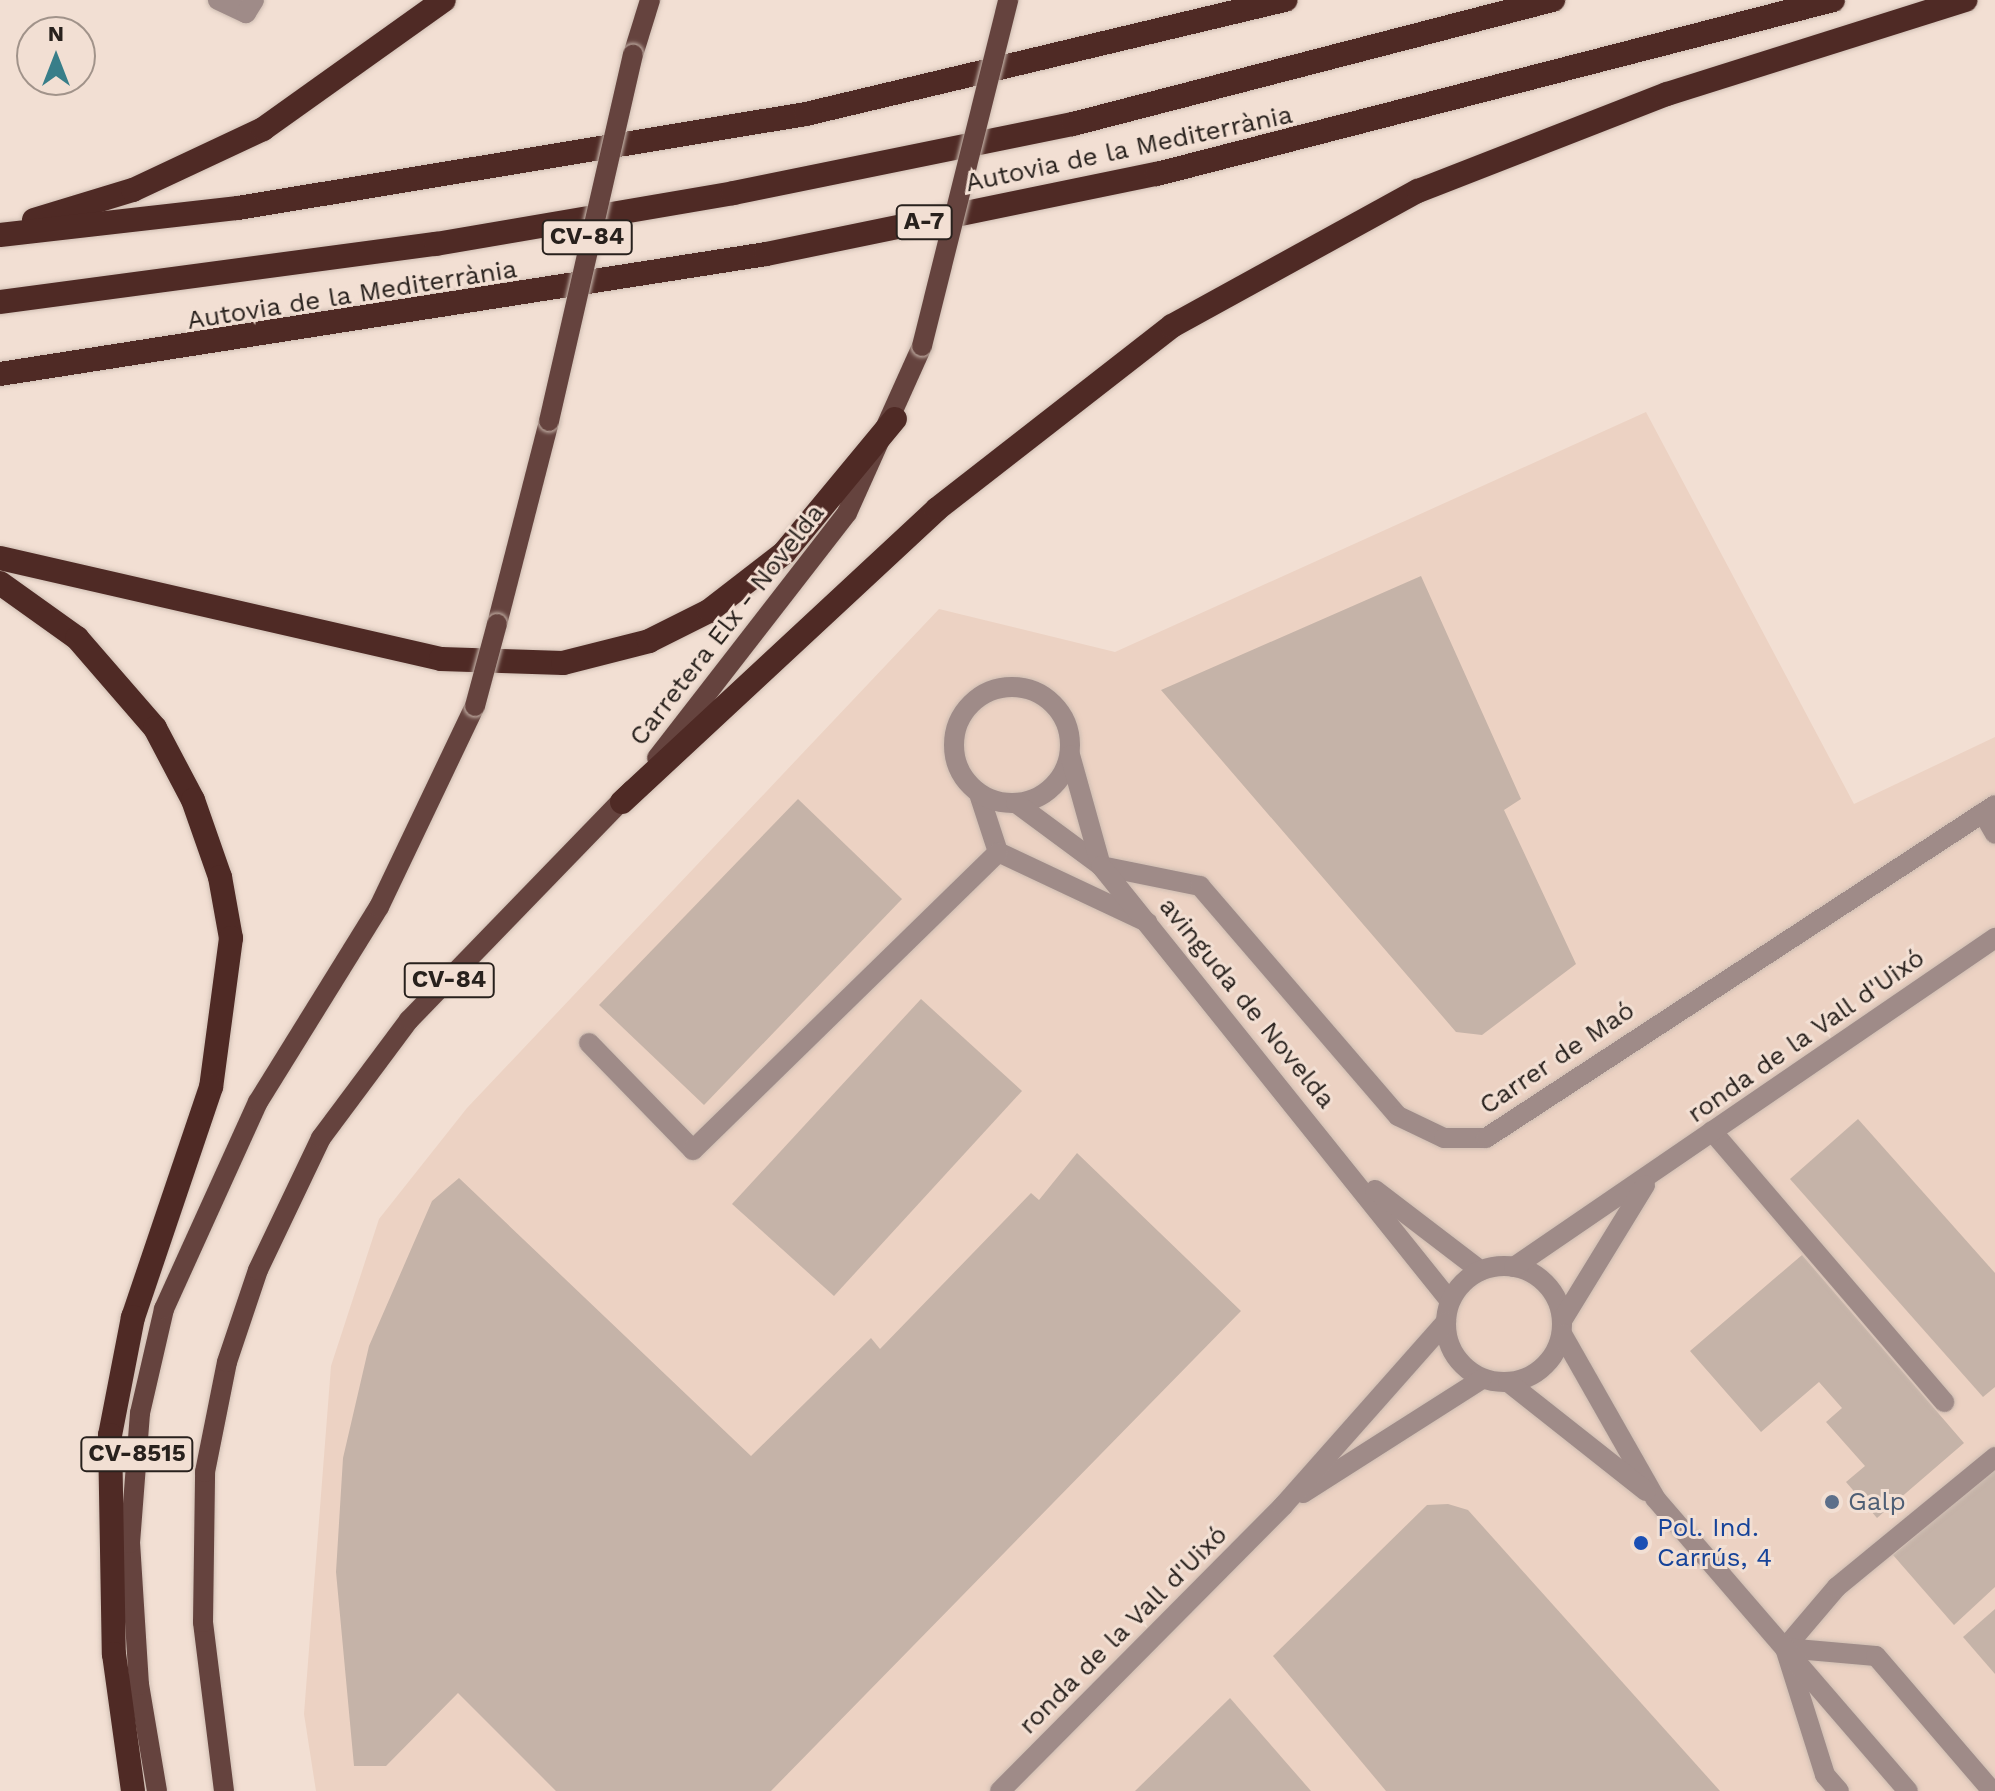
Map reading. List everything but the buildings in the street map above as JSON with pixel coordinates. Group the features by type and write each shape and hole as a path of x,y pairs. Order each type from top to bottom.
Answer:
{"highway":[{"path":"0,233 133,190 263,129 444,0"},
{"path":"0,233 345,192 806,114 1286,0"},
{"name":"Autovia de la Mediterrània","path":"0,302 436,244 733,193 1073,124 1553,0"},
{"name":"Autovia de la Mediterrània","path":"0,374 412,315 1017,203 1453,104 1833,0"},
{"path":"622,802 937,509 1172,326 1418,191 1667,94 1966,0"},
{"path":"0,558 441,659 563,663 649,641 709,611 784,553 895,419"},
{"path":"0,583 77,638 155,728 193,800 220,877 231,938 211,1087 133,1317 110,1435 114,1654 133,1791"}],"main road":[{"name":"CV-84","path":"241,1134 379,907 475,706 549,421 633,55 650,0"},
{"name":"Carretera Elx - Novelda","path":"301,1179 321,1138 409,1020 622,802 847,513 895,419 922,346 1008,0"},
{"name":"CV-8515","path":"157,1791 139,1685 130,1543 140,1413 164,1309 241,1134"},
{"name":"CV-8515","path":"224,1791 203,1622 205,1472 227,1362 258,1270 301,1179"}],"street":[{"path":"218,0 246,13 254,0"},
{"path":"979,794 1016,803 1050,790 1070,755 1069,730 1056,706 1022,688 989,692 970,705 954,742 962,774 979,794 998,852 1147,922"},
{"name":"avinguda de Novelda","path":"1070,755 1101,866"},
{"name":"avinguda de Novelda","path":"1016,803 1101,866 1352,1173 1450,1301"},
{"path":"1989,809 1995,834"},
{"name":"Carrer de Maó","path":"1101,866 1200,886 1398,1116 1444,1138 1486,1138 1989,809"},
{"path":"589,1043 693,1150 998,852"},
{"name":"ronda de la Vall d'Uixó","path":"1514,1267 1648,1179 1712,1131 1995,938"},
{"path":"1712,1131 1944,1402"},
{"name":"avinguda de Novelda","path":"1352,1173 1481,1271"},
{"name":"ronda de la Vall d'Uixó","path":"1563,1326 1648,1179"},
{"path":"1563,1326 1542,1369 1508,1382 1482,1379 1453,1353 1446,1322 1450,1301 1481,1271 1514,1267 1546,1287 1563,1326 1655,1498"},
{"name":"ronda de la Vall d'Uixó","path":"1000,1791 1283,1506 1446,1322"},
{"name":"ronda de la Vall d'Uixó","path":"1283,1506 1482,1379"},
{"path":"1508,1382 1655,1498 1908,1791"},
{"path":"1785,1648 1837,1587 1995,1457"},
{"path":"1785,1648 1825,1775 1839,1791"},
{"path":"1785,1648 1876,1656 1992,1791"}],"shaded area":[{"path":"1646,412 1854,804 1995,737 1995,1791 316,1791 304,1714 331,1366 379,1219 467,1108 939,609 1115,652"}],"place":[{"name":"Galp","path":"1832,1502"},
{"name":"Pol. Ind. Carrús, 4","path":"1641,1543"}]}
